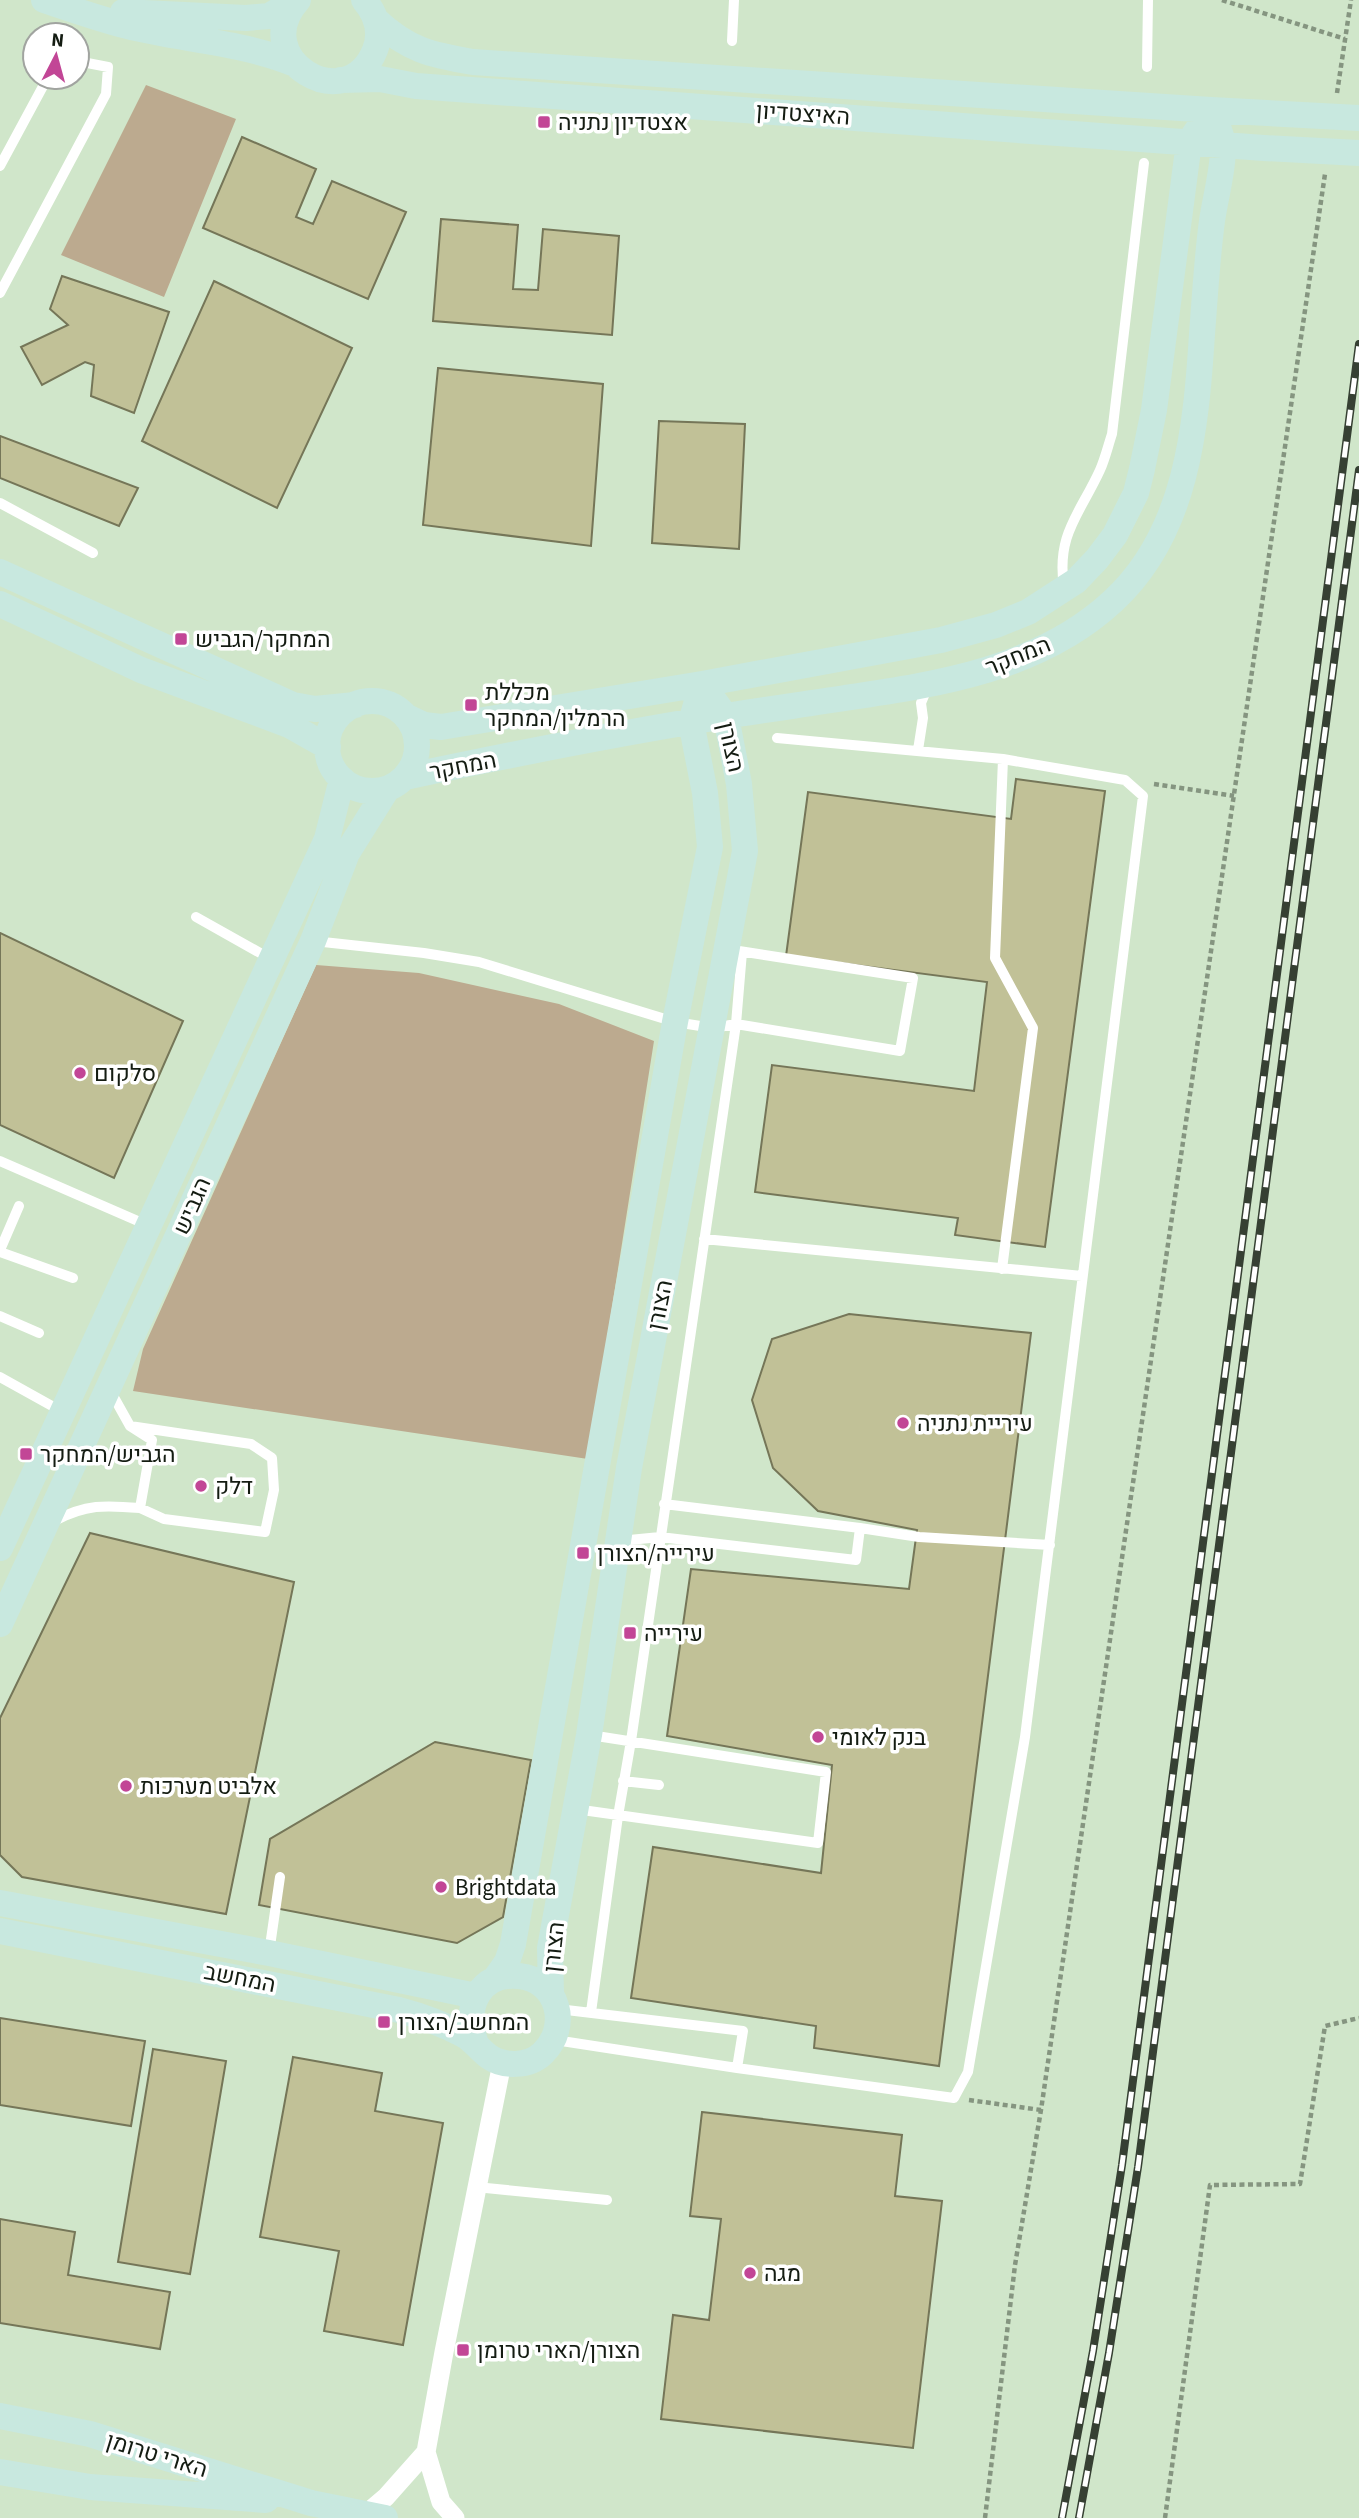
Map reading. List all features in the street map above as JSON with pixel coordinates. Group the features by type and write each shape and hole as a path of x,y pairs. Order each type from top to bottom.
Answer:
{"street":[{"path":"44,0 72,10 246,18 269,16 297,0"},
{"path":"295,64 285,47 283,33 286,17 297,0"},
{"name":"האיצטדיון","path":"72,10 126,26 281,58 295,64 313,78 327,81 380,79 430,87 1359,153"},
{"path":"341,80 365,68 373,57 377,45 370,10"},
{"name":"האיצטדיון","path":"370,10 389,31 423,52 473,62 1359,118"},
{"path":"407,718 441,727 896,649 968,633 1028,612 1076,581 1115,535 1136,494 1154,410 1189,142 1211,110"},
{"name":"המחקר","path":"396,783 691,722 929,685 1039,651 1068,635 1114,601 1165,531 1176,505 1186,468 1194,422 1207,261 1223,144 1211,110"},
{"path":"0,572 293,705 315,709 369,701 396,708 414,729 417,742 412,767 396,783 375,791 363,790 342,779 334,770 328,747 334,723 343,712 355,705"},
{"path":"0,604 141,670 289,725 328,747"},
{"name":"הצורן","path":"554,2001 550,1948 589,1735 629,1468 724,1026 734,949 745,851 739,784 726,718 702,684"},
{"name":"הצורן","path":"486,1987 507,1962 513,1944 675,1022 710,847 705,793 691,722 702,684"},
{"name":"הגביש","path":"0,1548 327,839 342,779"},
{"name":"הגביש","path":"0,1624 313,942 347,853 396,783"},
{"path":"277,947 313,942"},
{"path":"598,1465 629,1468"},
{"name":"המחשב","path":"0,1903 269,1953 486,1987"},
{"name":"המחשב","path":"0,1931 399,2010 423,2016 475,2041"},
{"path":"510,1975 524,1976 539,1982 554,2001 559,2025 554,2040 542,2055 532,2061 502,2063 488,2056 475,2041 470,2026 470,2010 486,1987 510,1975"},
{"path":"455,2518 442,2502 426,2452 502,2063"},
{"name":"הארי טרומן","path":"0,2416 90,2434 311,2503 376,2516"},
{"path":"376,2516 386,2497 426,2452"},
{"name":"הארי טרומן","path":"0,2472 90,2487 311,2503"}],"lane":[{"path":"732,41 734,0"},
{"path":"1147,67 1148,0"},
{"path":"0,293 106,94 108,67 91,64"},
{"path":"0,166 40,91"},
{"path":"1065,589 1062,573 1066,539 1072,521 1100,471 1112,434 1144,163"},
{"path":"0,503 93,553"},
{"path":"918,750 923,718 921,703 929,685"},
{"path":"554,2040 954,2098 968,2072 1025,1737 1143,796 1125,780 1003,759 777,738"},
{"path":"1002,1269 1033,1028 995,958 1003,759"},
{"path":"196,917 277,947"},
{"path":"313,942 479,961 675,1022 724,1026 900,1051 913,978 734,949"},
{"path":"591,2012 704,1239 724,1026"},
{"path":"0,1161 149,1226"},
{"path":"19,1206 0,1251 74,1279"},
{"path":"704,1239 1082,1276"},
{"path":"0,1316 39,1333"},
{"path":"0,1377 63,1412"},
{"path":"109,1389 130,1426 152,1440 140,1508"},
{"path":"47,1524 78,1508 112,1506 140,1508 164,1519 265,1532 275,1490 272,1458 251,1444 130,1426"},
{"path":"664,1504 919,1537 1050,1545"},
{"path":"619,1541 660,1537 856,1560 860,1528"},
{"path":"575,1809 818,1843 826,1772 589,1735"},
{"path":"624,1781 659,1785"},
{"path":"269,1953 280,1877"},
{"path":"554,2001 591,2012 743,2031 737,2068"},
{"path":"476,2186 607,2200"}],"path":[{"path":"1222,0 1345,39"},
{"path":"1337,94 1351,0"},
{"path":"985,2518 1015,2265 1041,2110 1327,163"},
{"path":"1125,780 1234,796"},
{"path":"1165,2518 1209,2185 1300,2184 1325,2026 1359,2018"},
{"path":"954,2098 1041,2110"}],"shaded area":[{"path":"146,85 236,119 164,297 61,255"},
{"path":"316,965 419,973 559,1004 654,1041 588,1459 133,1391 143,1349"}],"building":[{"path":"242,137 316,169 296,217 313,224 332,181 406,212 368,299 203,228"},
{"path":"441,219 518,225 513,289 538,290 543,229 619,236 612,335 433,321"},
{"path":"62,276 169,312 134,413 91,396 94,365 85,362 42,385 21,347 68,325 50,309"},
{"path":"214,281 352,348 277,508 142,441"},
{"path":"438,368 603,384 591,546 423,525"},
{"path":"659,421 745,424 739,549 652,543"},
{"path":"0,436 138,488 119,526 0,478"},
{"path":"1016,779 1105,791 1045,1247 955,1235 958,1218 755,1192 772,1065 974,1091 987,982 786,956 808,792 1011,819"},
{"name":"סלקום","path":"0,933 183,1021 114,1178 0,1125"},
{"path":"849,1314 1031,1333 939,2066 814,2048 816,2026 631,1998 653,1847 821,1873 832,1765 667,1736 691,1569 909,1589 917,1530 818,1511 773,1468 752,1400 772,1339"},
{"name":"אלביט מערכות","path":"90,1533 294,1582 226,1914 22,1877 0,1855 0,1718"},
{"path":"435,1742 531,1760 503,1917 457,1943 259,1905 270,1839"},
{"path":"0,2018 145,2041 131,2126 0,2105"},
{"path":"153,2049 226,2061 190,2274 118,2262"},
{"path":"293,2057 382,2073 375,2111 443,2123 403,2345 324,2331 339,2251 260,2237"},
{"path":"702,2112 902,2135 895,2196 942,2201 913,2448 661,2419 673,2315 709,2320 721,2219 690,2216"},
{"path":"0,2219 75,2232 68,2275 170,2292 160,2349 0,2323"}],"railway":[{"path":"1062,2518 1093,2351 1122,2165 1359,344"},
{"path":"1079,2518 1109,2353 1138,2167 1359,470"}],"place":[{"name":"אצטדיון נתניה","path":"544,122"},
{"name":"המחקר/הגביש","path":"181,639"},
{"name":"מכללת הרמלין/המחקר","path":"471,705"},
{"name":"סלקום","path":"80,1073"},
{"name":"עיריית נתניה","path":"903,1423"},
{"name":"הגביש/המחקר","path":"26,1454"},
{"name":"דלק","path":"201,1486"},
{"name":"עירייה/הצורן","path":"583,1553"},
{"name":"עירייה","path":"630,1633"},
{"name":"בנק לאומי","path":"818,1737"},
{"name":"אלביט מערכות","path":"126,1786"},
{"name":"Brightdata","path":"441,1887"},
{"name":"המחשב/הצורן","path":"384,2022"},
{"name":"מגה","path":"750,2273"},
{"name":"הצורן/הארי טרומן","path":"463,2350"}]}
